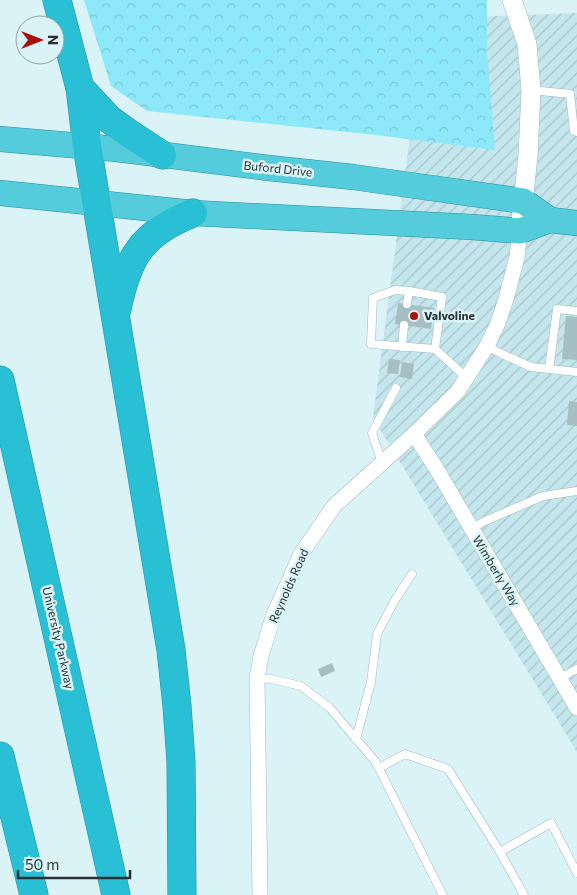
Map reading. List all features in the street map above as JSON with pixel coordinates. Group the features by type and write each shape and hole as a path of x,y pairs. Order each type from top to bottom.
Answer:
{"highway":[{"path":"56,0 80,88 87,146 115,320 171,650 180,762 182,895"},
{"path":"80,88 109,119 162,155"},
{"name":"Buford Drive","path":"11,140 87,146 353,177 523,201 550,220"},
{"name":"Buford Drive","path":"0,193 193,213 520,231 550,220 577,223"},
{"path":"115,320 121,289 135,254 142,244 162,227 193,213"},
{"name":"University Parkway","path":"0,380 116,895"},
{"path":"0,756 34,895"}],"street":[{"path":"512,0 527,44 531,90 528,156 520,231"},
{"name":"Reynolds Road","path":"260,895 257,678 261,656 273,617 301,554 334,506 414,434 458,391 467,378 487,346 498,323 517,257 520,231"},
{"name":"Wimberly Way","path":"414,434 436,468 577,708"}],"lane":[{"path":"531,90 570,94 574,131 577,132"},
{"path":"435,349 442,297 395,290 373,298 371,344 435,349 467,378"},
{"path":"407,304 409,291"},
{"path":"549,369 556,309 577,310"},
{"path":"402,347 404,325"},
{"path":"487,346 531,367 577,372"},
{"path":"382,463 372,433 396,388"},
{"path":"471,529 543,496 577,491"},
{"path":"356,739 371,682 377,634 394,600 412,574"},
{"path":"560,678 577,669"},
{"path":"257,678 272,679 301,686 330,708 375,761 443,895"},
{"path":"379,768 405,754 448,769 500,852 524,895"},
{"path":"500,852 551,823 577,873"}],"shaded area":[{"path":"577,13 577,752 373,418 426,14 444,18"}],"green space":[{"path":"84,0 487,0 487,50 495,150 376,135 147,111 111,86"}],"building":[{"name":"Valvoline","path":"398,303 434,308 431,329 395,324"},
{"path":"566,316 577,317 577,360 562,359"},
{"path":"389,359 400,360 398,374 387,373"},
{"path":"402,362 414,364 412,379 400,377"},
{"path":"569,401 577,402 577,426 567,425"},
{"path":"332,663 335,671 321,677 318,669"}],"place":[{"name":"Valvoline","path":"414,316"}]}
